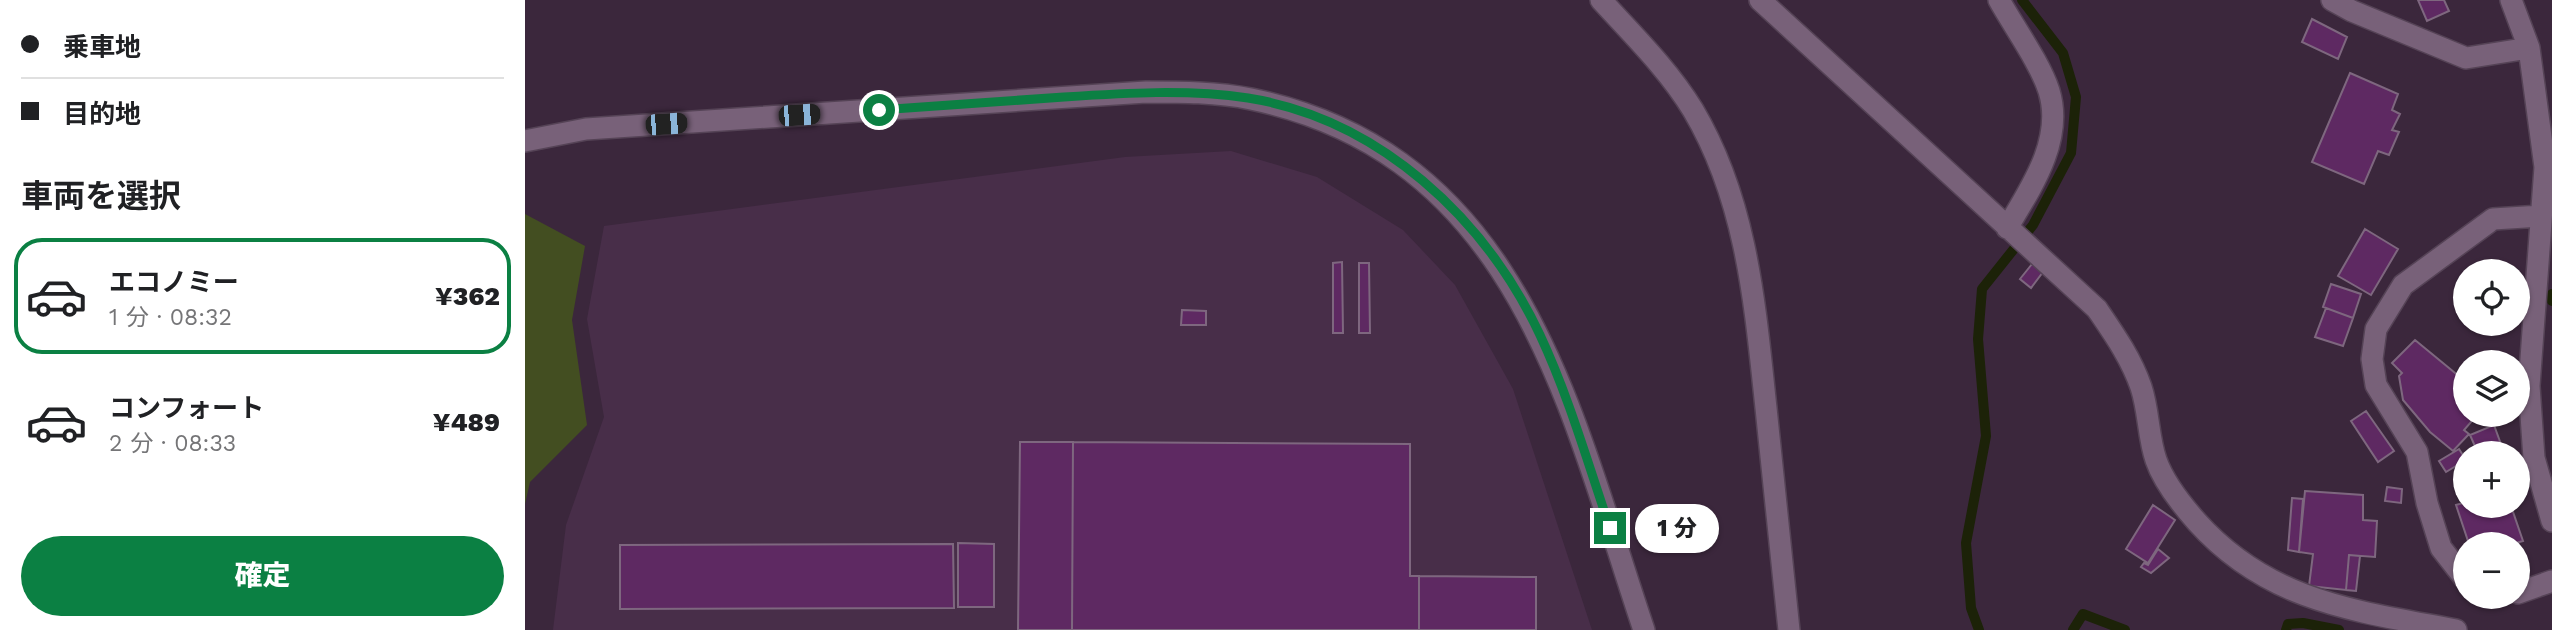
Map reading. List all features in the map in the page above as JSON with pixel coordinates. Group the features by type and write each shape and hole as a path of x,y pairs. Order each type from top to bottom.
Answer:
{"street":[{"path":"1601,0 1666,72 1693,111 1715,155 1735,208 1752,272 1789,630"},
{"path":"1760,0 2097,309 2123,347 2142,388 2157,461 2178,500 2220,548 2290,592 2339,607 2456,630"},
{"path":"1999,0 2049,90 2053,111 2044,161 2033,186 2018,238"},
{"path":"2332,0 2352,11 2466,58 2529,48"},
{"path":"2511,0 2529,48 2545,167 2529,386 2534,457 2552,522"},
{"path":"525,141 586,129 1146,92 1250,98 1300,111 1348,130 1423,180 1458,212 1516,290 1558,376 1644,630"},
{"path":"2453,563 2441,548 2427,503 2417,452 2376,384 2372,359 2376,329 2403,285 2493,219 2541,216"},
{"path":"2530,589 2552,581"}],"shaded area":[{"path":"1231,151 1317,177 1403,230 1455,285 1513,389 1592,630 553,630 566,525 604,417 587,319 604,226 1125,157"}],"green space":[{"path":"525,214 585,246 572,320 587,425 530,482 525,504"}],"building":[{"path":"2418,0 2444,0 2449,11 2427,21"},
{"path":"2312,19 2347,37 2338,59 2302,42"},
{"path":"2350,73 2398,94 2392,110 2400,114 2392,130 2399,132 2389,155 2378,151 2364,184 2312,162"},
{"path":"2365,229 2398,249 2371,295 2338,276"},
{"path":"1342,262 1343,333 1333,333 1333,263"},
{"path":"1359,263 1369,263 1370,333 1359,333"},
{"path":"2032,264 2043,272 2031,288 2020,279"},
{"path":"2331,284 2361,294 2353,318 2323,307"},
{"path":"2326,308 2353,318 2343,346 2315,337"},
{"path":"1182,310 1206,311 1206,325 1181,325"},
{"path":"2415,340 2453,371 2453,427 2467,427 2464,430 2469,434 2462,441 2453,441 2453,451 2430,432 2403,400 2399,376 2402,373 2392,363"},
{"path":"2366,411 2394,451 2378,462 2351,421"},
{"path":"2495,427 2500,441 2473,441 2470,435"},
{"path":"1020,442 1073,442 1072,630 1018,630"},
{"path":"1073,442 1410,444 1410,576 1419,576 1419,630 1072,630"},
{"path":"2453,453 2453,468 2446,472 2439,461"},
{"path":"2387,487 2402,489 2401,503 2385,501"},
{"path":"2305,491 2363,495 2363,520 2377,521 2375,557 2349,555 2346,590 2309,586 2313,554 2299,552"},
{"path":"2292,498 2303,499 2299,552 2288,550"},
{"path":"2153,505 2175,520 2148,563 2126,549"},
{"path":"2460,518 2515,518 2520,532 2465,532"},
{"path":"958,543 994,544 994,607 958,607"},
{"path":"953,544 954,608 620,609 620,545"},
{"path":"2158,549 2169,558 2151,573 2141,567 2144,563 2148,565"},
{"path":"2349,555 2360,556 2356,591 2346,590"},
{"path":"1419,576 1536,577 1536,630 1419,630"}],"waterway":[{"path":"1979,630 1971,608 1966,543 1986,436 1978,339 1982,289 2033,225 2071,153 2076,97 2063,53 2022,0"},
{"path":"2552,294 2552,301"},
{"path":"2073,630 2083,614 2125,630"},
{"path":"2286,630 2288,624 2303,623 2339,630"}],"route":[{"path":"879,110 1146,92 1198,93 1250,98 1300,111 1348,130 1423,180 1458,212 1490,251 1516,290 1558,376 1610,528"}]}
